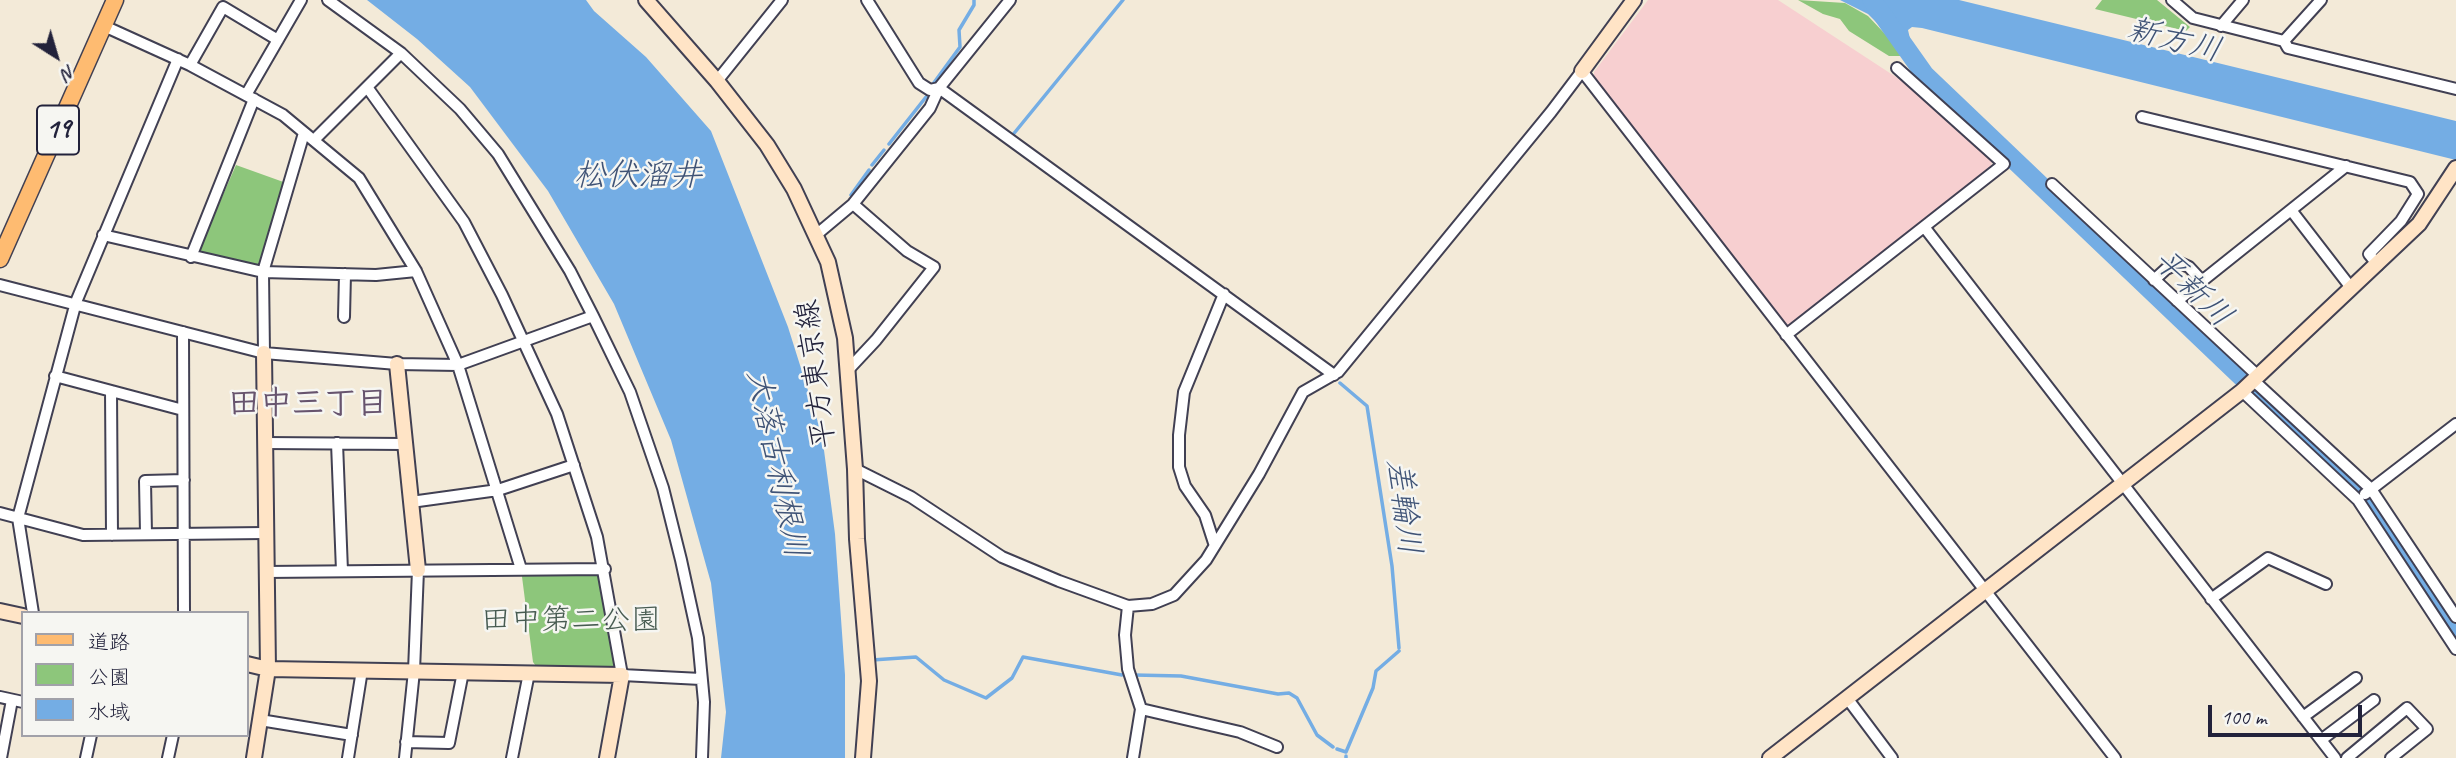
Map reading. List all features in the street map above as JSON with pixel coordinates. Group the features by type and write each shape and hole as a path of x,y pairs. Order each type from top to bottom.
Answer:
{"main road":[{"name":"19","path":"0,260 115,0"}],"street":[{"path":"191,257 250,97 301,0"},
{"path":"328,0 401,53 460,109 498,154 570,271 593,316 630,392 663,488 690,597 698,638 704,702 702,758"},
{"name":"平方東京線","path":"646,0 717,81 781,165 817,235 838,300 855,468 857,539 869,681 863,758"},
{"path":"717,81 782,0"},
{"path":"867,0 919,83 930,90 939,88 1334,375"},
{"path":"817,235 853,204 930,108 939,88 1010,0"},
{"path":"855,468 911,497 1002,557 1128,606 1153,604 1174,596 1206,560 1259,474 1303,392 1334,375 1551,112 1634,0"},
{"path":"2172,0 2193,18 2284,41 2288,48 2456,89"},
{"path":"2221,26 2243,0"},
{"path":"2284,41 2321,0"},
{"path":"190,65 223,6 278,40"},
{"path":"104,26 178,59 283,115 359,178 416,271 458,365 521,569"},
{"path":"254,758 268,669 262,272 309,136 367,87 401,53"},
{"path":"33,611 18,518 55,376 76,302 178,59"},
{"path":"1787,335 2004,164 1897,68"},
{"path":"1582,71 2115,758"},
{"path":"367,87 464,222 502,295 557,414 605,569 622,675 607,758"},
{"path":"2143,117 2410,182 2418,194 2401,221 2369,254 2378,265"},
{"path":"2177,301 2346,166"},
{"path":"1770,758 2251,382 2419,224 2454,172"},
{"path":"2052,184 2177,301 2358,500 2455,646"},
{"path":"847,371 876,340 934,267 907,251 853,204"},
{"path":"2291,210 2352,289"},
{"path":"1925,228 2335,758"},
{"path":"103,235 262,272 345,274 416,271"},
{"path":"2154,280 2172,265 2180,263 2189,267 2202,281"},
{"path":"344,317 345,274"},
{"path":"0,285 76,302 264,353 397,364 458,365 593,316"},
{"path":"1214,544 1205,515 1185,486 1180,467 1179,436 1184,392 1224,295"},
{"path":"183,332 184,611"},
{"path":"397,364 418,570 414,671 405,758"},
{"path":"55,376 183,410"},
{"path":"2251,382 2371,489 2456,617"},
{"path":"111,391 112,535"},
{"path":"2358,500 2456,424"},
{"path":"264,443 404,444"},
{"path":"337,443 342,571"},
{"path":"411,502 498,491 574,465"},
{"path":"146,534 145,481 184,481"},
{"path":"0,513 83,536 265,533"},
{"path":"2211,599 2267,558 2326,584"},
{"path":"265,572 605,569"},
{"path":"1128,606 1125,635 1128,669 1141,709 1133,758"},
{"path":"0,611 21,616"},
{"path":"248,664 268,669 622,675 701,679"},
{"path":"348,758 362,670"},
{"path":"407,743 449,743 463,672"},
{"path":"512,758 529,673"},
{"path":"2303,717 2356,678"},
{"path":"0,697 18,701 1,758"},
{"path":"1847,698 1892,758"},
{"path":"2321,740 2374,700"},
{"path":"2347,758 2407,708 2427,729 2391,758"},
{"path":"1141,709 1240,732 1278,747"},
{"path":"260,720 352,735"},
{"path":"86,758 90,737"},
{"path":"168,758 172,737"}],"shaded area":[{"path":"1648,0 1778,0 1922,94 1992,160 1991,168 1792,325 1784,324 1594,78 1594,72"}],"green space":[{"path":"1798,0 1845,3 1868,16 1906,56 1889,56 1849,31 1840,19 1823,14"},
{"path":"2102,0 2157,0 2190,27 2186,31 2095,9"},
{"path":"236,165 289,184 264,269 198,252"},
{"name":"田中第二公園","path":"521,569 605,569 622,675 538,669 533,662"}],"water":[{"name":"松伏溜井","path":"367,0 586,0 594,11 646,57 711,131 788,327 822,435 835,534 845,675 845,758 721,758 726,712 711,583 671,440 614,304 548,191 470,87 417,39"},
{"path":"1840,0 1959,0 2456,121 2456,160 1922,28 1912,27 1908,30 1911,43 1902,48 1868,14"}],"waterway":[{"path":"933,84 960,47 959,30 974,5 974,0"},
{"path":"1011,137 1123,0"},
{"name":"平新川","path":"1872,0 1925,75 2355,485 2370,503 2456,635"},
{"path":"889,144 926,97"},
{"path":"872,165 884,150"},
{"path":"851,195 869,170"},
{"name":"差輪川","path":"1340,383 1367,406 1392,566 1399,648"},
{"name":"差輪川","path":"1337,749 1346,752 1373,688 1376,671 1399,651"},
{"name":"差輪川","path":"872,660 916,657 944,680 986,698 1012,678 1023,657 1122,675"},
{"name":"差輪川","path":"1134,675 1181,676 1278,694 1289,693 1297,698 1317,735 1333,747"}],"district":[{"name":"田中三丁目","path":"308,405"}],"water label":[{"name":"新方川","path":"2174,41"},
{"name":"大落古利根川","path":"776,464"}]}
